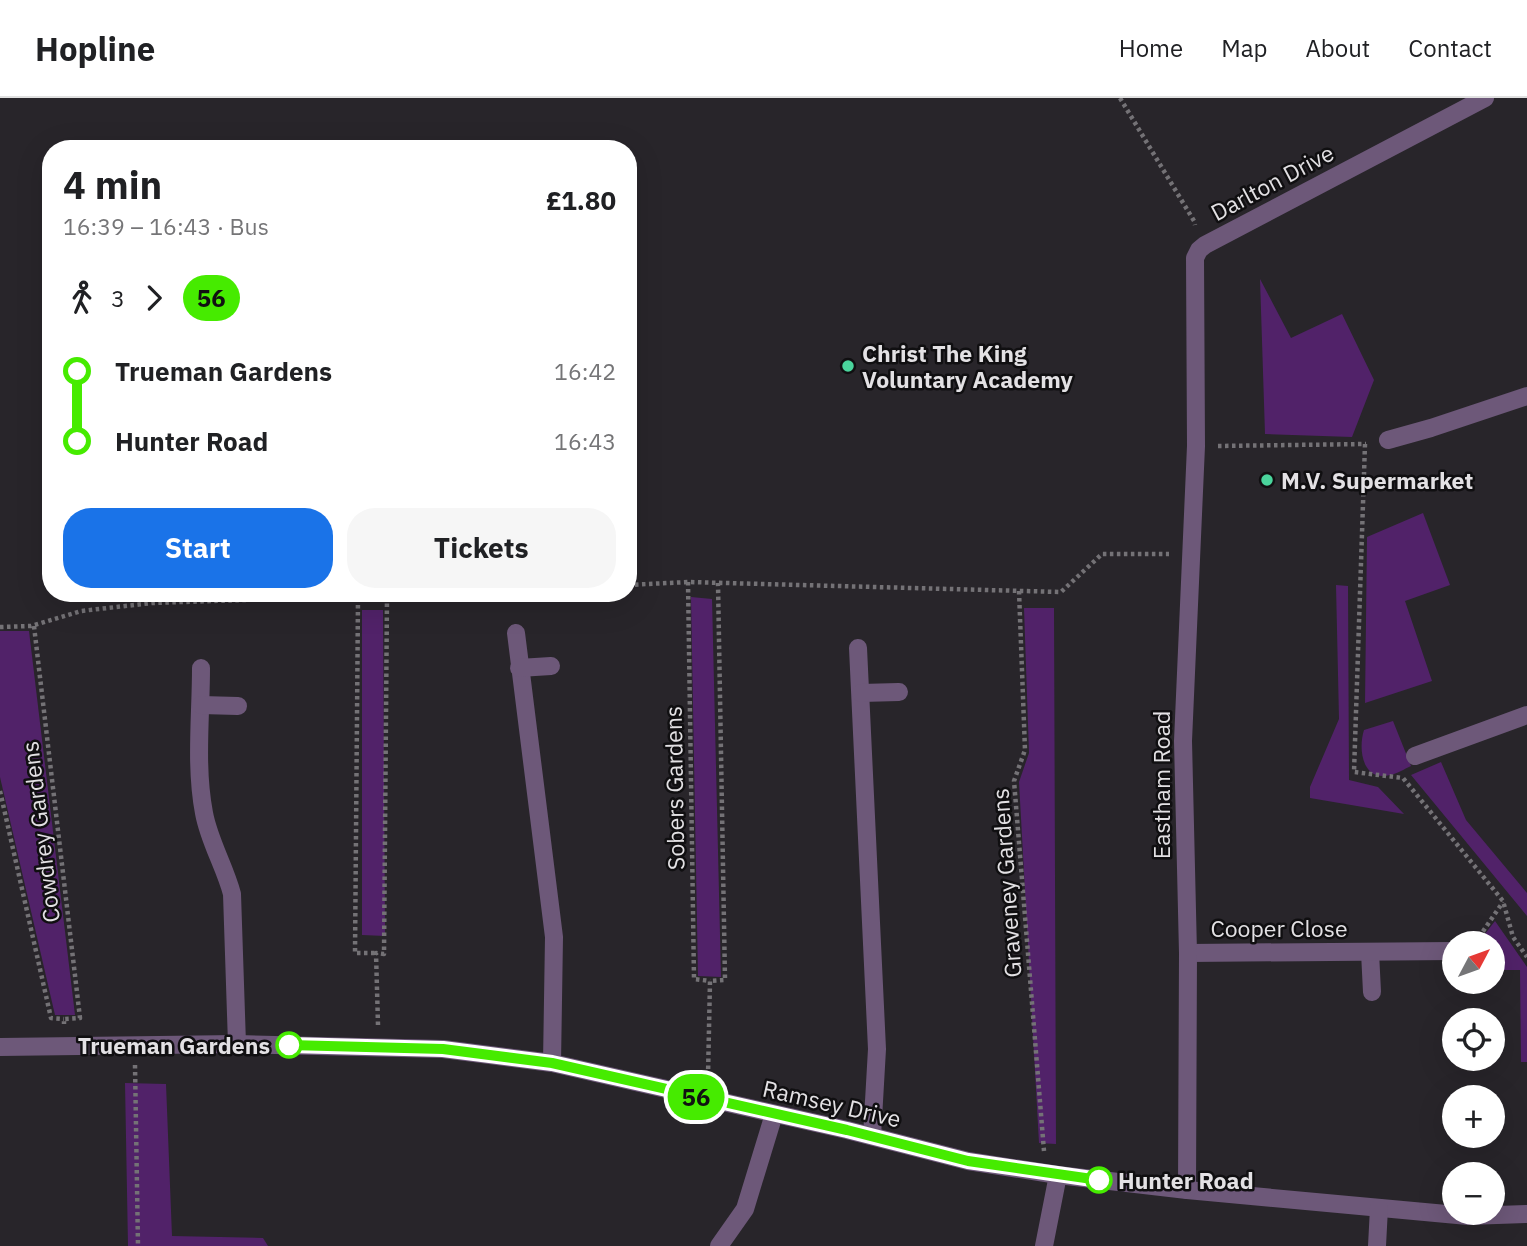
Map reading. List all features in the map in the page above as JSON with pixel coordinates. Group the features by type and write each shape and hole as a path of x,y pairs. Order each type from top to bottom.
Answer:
{"street":[{"name":"Darlton Drive","path":"1195,258 1205,245 1485,98"},
{"name":"Eastham Road","path":"1187,1190 1188,953 1183,741 1189,553 1196,446 1195,258"},
{"path":"1388,440 1527,396"},
{"path":"516,633 554,937 552,1063"},
{"path":"858,648 877,1049 872,1136"},
{"path":"519,668 551,666"},
{"path":"201,668 200,784 204,816 226,871 232,894 237,1044"},
{"path":"861,693 899,692"},
{"path":"201,705 238,706"},
{"path":"1415,756 1527,715"},
{"name":"Cooper Close","path":"1188,953 1442,951"},
{"name":"Cooper Close","path":"1370,952 1372,992"},
{"name":"Ramsey Drive","path":"0,1047 237,1044 443,1049 552,1063 872,1136 968,1161 1052,1174 1187,1190 1468,1216 1527,1214"},
{"path":"719,1246 745,1209 774,1114"},
{"path":"1044,1246 1052,1174"},
{"path":"1377,1246 1379,1208"}],"path":[{"path":"1120,98 1195,221 1195,258"},
{"path":"1196,446 1365,444 1388,440"},
{"path":"1365,444 1354,772 1402,778 1503,901 1513,937 1527,957"},
{"path":"637,585 688,582 1061,592 1102,554 1189,553"},
{"name":"Sobers Gardens","path":"688,582 694,979 710,981 725,980 718,583"},
{"name":"Graveney Gardens","path":"1020,591 1025,750 1014,780 1052,1174"},
{"path":"0,627 34,626 81,611 152,603 193,602"},
{"path":"358,602 355,953 384,954 387,602"},
{"name":"Cowdrey Gardens","path":"0,791 51,1018 79,1018 34,626"},
{"path":"1483,931 1503,901"},
{"path":"376,953 379,1047"},
{"path":"708,1100 710,981"},
{"path":"64,1019 66,1047"},
{"path":"135,1047 138,1246"}],"shaded area":[{"path":"1260,279 1291,338 1342,314 1374,380 1352,437 1265,434"},
{"path":"1423,513 1450,585 1405,601 1432,681 1365,703 1367,537"},
{"path":"1336,585 1348,586 1349,780 1378,787 1404,814 1310,798 1310,787 1339,719"},
{"path":"691,597 712,599 721,977 698,976"},
{"path":"1024,608 1054,608 1056,1144 1039,1143 1019,782 1029,753"},
{"path":"362,610 383,610 385,936 362,935"},
{"path":"0,631 29,631 75,1015 55,1015 0,777"},
{"path":"1393,721 1411,766 1393,774 1373,774 1364,762 1362,754 1364,730"},
{"path":"1441,762 1466,820 1527,893 1527,916 1411,775"},
{"path":"1495,921 1502,931 1487,931"},
{"path":"1505,935 1527,967 1527,1062 1521,1062 1520,970 1505,970"},
{"path":"125,1083 166,1084 172,1236 263,1238 268,1246 128,1246"}],"bus line":[{"name":"56","path":"289,1045 443,1049 552,1063 847,1130 968,1161 1099,1180"}],"place":[{"name":"Christ The King Voluntary Academy","path":"848,366"},
{"name":"M.V. Supermarket","path":"1267,480"},
{"name":"Trueman Gardens","path":"289,1045"},
{"name":"Hunter Road","path":"1099,1180"}]}
